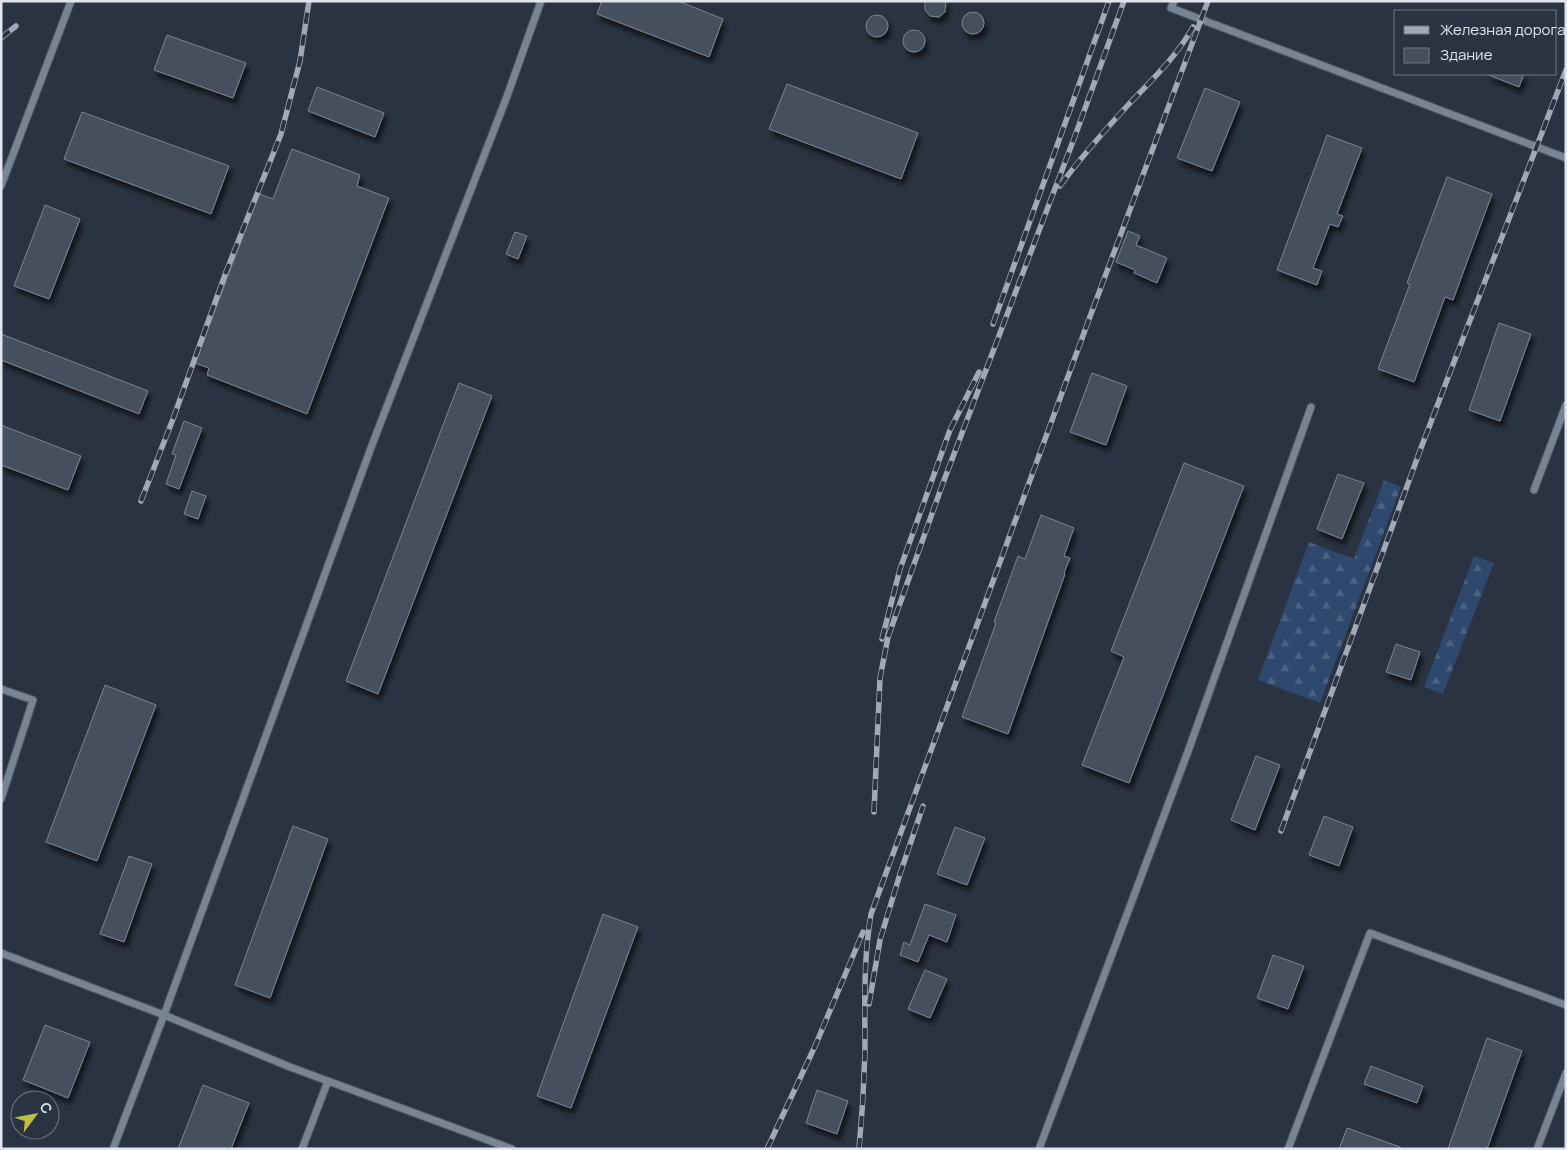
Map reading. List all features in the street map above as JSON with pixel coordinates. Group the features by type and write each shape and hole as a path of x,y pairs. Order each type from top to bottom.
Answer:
{"lane":[{"path":"1,186 71,1"},
{"path":"113,1149 164,1015 372,445 506,99 541,1"},
{"path":"1174,1 1171,8 1566,158"},
{"path":"1534,490 1566,404"},
{"path":"1039,1149 1190,746 1311,407"},
{"path":"1,688 33,700 1,799"},
{"path":"1288,1149 1370,933 1566,1005"},
{"path":"1,953 164,1015 328,1081 512,1149"},
{"path":"1538,1149 1566,1073"},
{"path":"302,1149 328,1081"}],"green space":[{"path":"1384,480 1401,487 1320,703 1258,680 1309,542 1354,559"},
{"path":"1474,556 1494,563 1443,694 1424,687"}],"building":[{"path":"602,1 678,1 723,19 709,57 597,14"},
{"path":"925,1 946,1 945,12 939,17 930,16 925,10"},
{"path":"973,12 981,15 984,23 981,31 973,34 965,31 962,23 965,15"},
{"path":"877,15 885,18 888,26 885,34 877,37 869,34 866,26 869,18"},
{"path":"914,30 922,33 925,41 922,49 914,52 906,49 903,41 906,33"},
{"path":"167,35 246,63 233,98 154,70"},
{"path":"1489,75 1524,75 1519,87"},
{"path":"787,84 918,133 901,179 769,129"},
{"path":"317,87 384,113 375,137 308,111"},
{"path":"1205,88 1240,102 1212,171 1177,158"},
{"path":"82,112 229,166 211,214 64,159"},
{"path":"1327,135 1362,148 1337,214 1343,216 1338,227 1330,224 1313,268 1322,271 1317,285 1277,270"},
{"path":"292,149 360,175 357,186 389,198 307,414 207,375 209,368 195,363 259,194 273,199"},
{"path":"1447,177 1492,194 1453,300 1445,297 1414,382 1378,369 1410,284 1407,283"},
{"path":"45,205 80,219 49,299 14,286"},
{"path":"1128,231 1140,236 1136,245 1167,258 1157,283 1134,273 1135,270 1116,262"},
{"path":"515,232 527,236 518,259 506,254"},
{"path":"1499,323 1531,334 1500,421 1469,410"},
{"path":"1,334 148,391 139,414 1,360"},
{"path":"1092,373 1127,386 1106,445 1070,432"},
{"path":"459,383 492,396 378,694 346,681"},
{"path":"184,421 202,428 179,489 166,484 176,455 172,454"},
{"path":"1,425 81,456 68,490 1,465"},
{"path":"1184,463 1244,486 1129,783 1082,765 1124,657 1111,651"},
{"path":"1338,474 1364,483 1342,539 1317,529"},
{"path":"192,491 206,496 198,519 184,514"},
{"path":"1041,515 1074,528 1064,556 1070,558 1008,734 962,717 1018,556 1025,559"},
{"path":"1396,644 1420,652 1411,680 1386,672"},
{"path":"105,685 156,705 97,861 46,842"},
{"path":"1256,756 1280,765 1255,830 1231,820"},
{"path":"1324,816 1353,827 1339,866 1309,855"},
{"path":"293,826 328,839 270,998 235,985"},
{"path":"955,827 985,838 967,885 937,874"},
{"path":"129,856 152,864 124,942 100,934"},
{"path":"925,904 956,915 947,942 929,935 918,962 900,955 904,942 910,945"},
{"path":"603,914 638,927 571,1108 537,1096"},
{"path":"1273,955 1304,966 1288,1009 1257,998"},
{"path":"925,970 947,979 930,1018 908,1009"},
{"path":"45,1025 90,1042 68,1098 60,1095 60,1090 48,1090 23,1080"},
{"path":"1487,1038 1522,1051 1487,1149 1448,1149"},
{"path":"1371,1066 1423,1086 1417,1103 1364,1084"},
{"path":"203,1085 249,1103 231,1149 178,1149"},
{"path":"817,1090 848,1101 837,1134 806,1123"},
{"path":"1347,1128 1400,1147 1400,1149 1339,1149"}],"railway":[{"path":"141,501 226,272 281,134 300,61 309,1"},
{"path":"993,324 1109,1"},
{"path":"874,812 880,678 888,637 943,483 1075,136 1124,1"},
{"path":"859,1149 865,1064 866,966 871,914 1208,1"},
{"path":"1,38 16,26"},
{"path":"1060,186 1102,134 1172,58 1193,27"},
{"path":"1281,831 1421,448 1566,70"},
{"path":"882,639 900,569 950,430 979,372"},
{"path":"869,1004 880,940 923,806"},
{"path":"767,1149 816,1044 863,932"}]}
